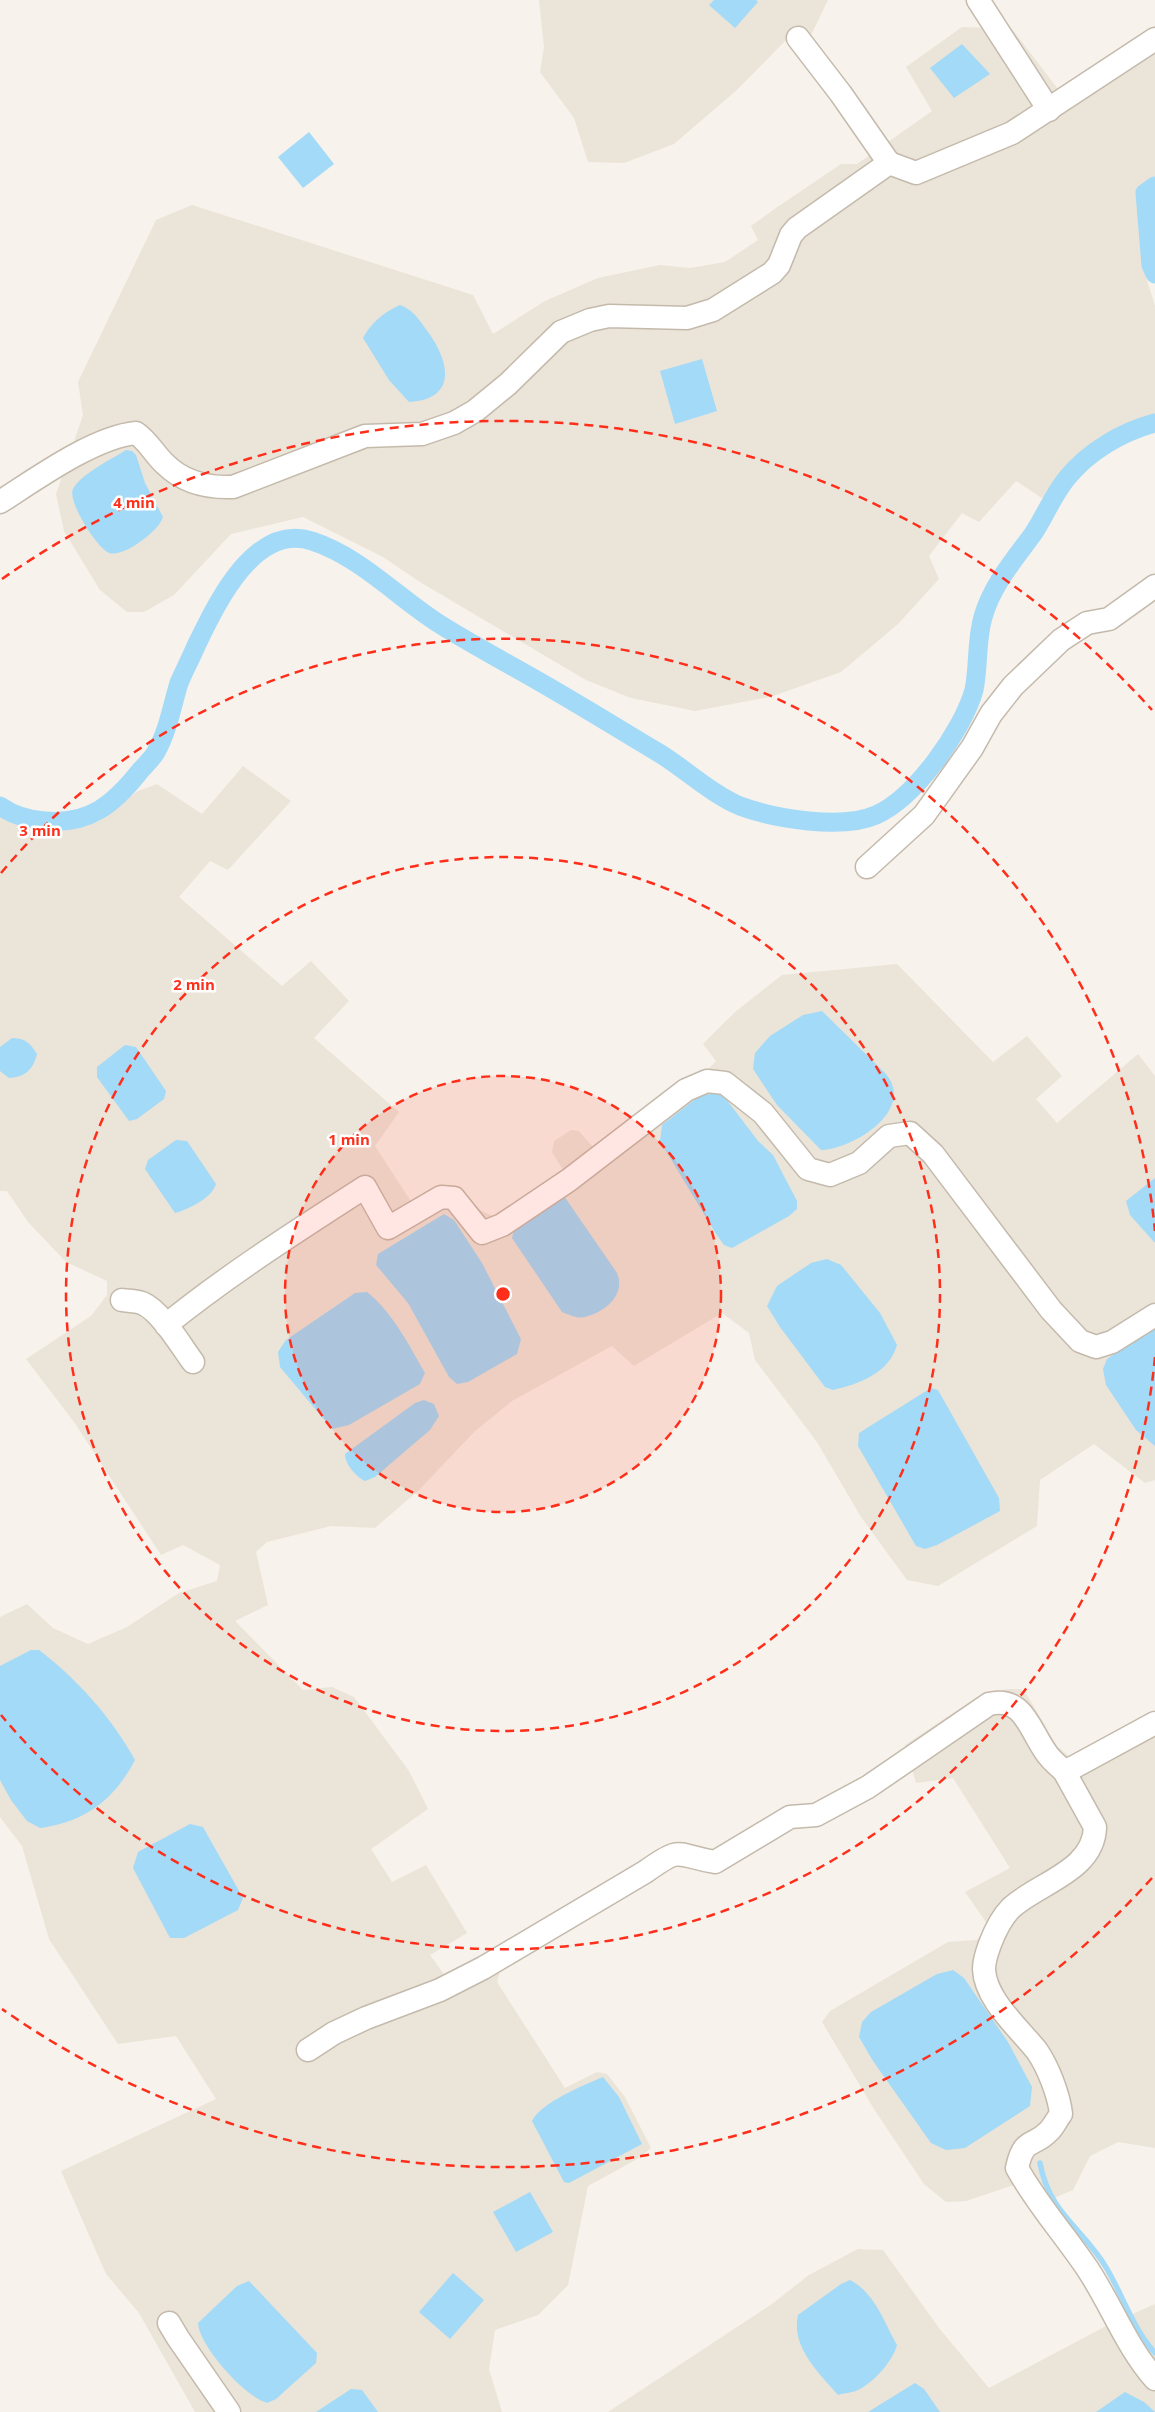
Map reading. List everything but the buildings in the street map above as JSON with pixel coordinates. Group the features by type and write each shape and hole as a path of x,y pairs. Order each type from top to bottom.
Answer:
{"street":[{"path":"978,0 1049,110"},
{"path":"798,38 841,94 889,163 916,173 1012,133 1155,39"},
{"path":"0,502 76,456 124,434 136,433 148,442 165,465 190,480 212,488 233,487 252,481 365,436 422,434 454,423 475,411 508,384 561,332 590,320 609,316 687,318 713,310 757,284 779,265 791,235 797,228 889,163"},
{"path":"867,867 924,815 972,748 991,714 1013,686 1061,640 1087,623 1109,620 1155,586"},
{"path":"166,1325 206,1293 262,1253 365,1187 388,1228 441,1197 454,1198 482,1233 502,1224 570,1180 624,1136 686,1090 706,1080 725,1083 740,1094 763,1112 808,1169 830,1175 859,1163 889,1136 910,1133 934,1154 1051,1310 1080,1342 1096,1347 1112,1342 1155,1315"},
{"path":"122,1300 143,1304 166,1325 193,1362"},
{"path":"308,2050 334,2033 366,2018 440,1990 483,1968 645,1872 669,1855 691,1854 715,1862 790,1816 816,1815 868,1787 989,1704 1002,1701 1013,1705 1034,1731 1046,1753 1064,1770 1095,1827 1095,1834 1078,1863 1012,1907 1002,1918 986,1954 984,1971 991,1992 1010,2021 1038,2052 1060,2098 1061,2114 1048,2132 1026,2144 1020,2154 1017,2168 1055,2226 1087,2268 1128,2342 1155,2379"},
{"path":"1064,1770 1074,1767 1155,1723"},
{"path":"169,2322 229,2412"}],"shaded area":[{"path":"539,0 828,0 809,39 785,41 738,89 674,144 624,163 588,162 574,118 540,72 544,47"},
{"path":"1155,26 1155,178 1139,191 1145,274 1155,306 1155,417 1124,430 1083,455 1042,498 1016,481 979,522 962,513 929,556 939,579 898,624 841,672 770,697 695,711 631,698 586,680 420,582 383,557 303,517 231,534 174,595 144,612 127,612 100,590 64,531 56,494 83,415 78,382 156,220 192,205 473,295 493,334 545,301 598,278 660,265 690,268 725,262 758,240 751,226 841,164 857,164 932,111 906,67 962,27 1012,29 1058,89"},
{"path":"243,766 291,801 228,870 210,861 179,897 282,986 311,961 349,1001 314,1038 399,1112 375,1146 412,1203 461,1189 480,1210 497,1218 563,1170 552,1152 554,1141 571,1130 579,1131 594,1148 704,1074 716,1061 703,1044 735,1012 782,975 897,964 993,1062 1027,1036 1062,1076 1036,1099 1057,1123 1138,1054 1155,1076 1155,1480 1145,1483 1094,1444 1040,1480 1037,1526 938,1586 907,1580 861,1517 817,1442 755,1360 749,1333 722,1313 634,1366 612,1346 512,1401 474,1432 419,1490 375,1528 331,1526 267,1542 256,1552 268,1605 235,1621 303,1690 332,1687 354,1697 409,1771 428,1809 371,1849 392,1882 426,1865 467,1933 430,1955 446,1977 501,1967 497,1982 565,2088 597,2072 607,2074 625,2097 651,2148 639,2158 588,2186 568,2285 538,2315 495,2330 489,2369 502,2412 195,2412 139,2313 106,2274 61,2171 216,2099 176,2036 118,2044 49,1939 22,1846 0,1817 0,1617 27,1604 53,1628 88,1644 127,1627 179,1593 217,1581 220,1565 183,1545 161,1555 74,1422 26,1359 91,1316 107,1295 107,1281 66,1262 28,1222 7,1191 0,1191 0,816 30,830 69,828 101,816 138,791 157,784 202,814"},
{"path":"1020,1689 1027,1695 1057,1746 1071,1758 1155,1711 1155,2148 1118,2142 1090,2156 1073,2190 1030,2208 1014,2185 966,2201 946,2202 924,2184 874,2109 822,2022 830,2011 948,1942 977,1940 988,1925 965,1892 1010,1868 953,1778 916,1783 905,1745 974,1699 992,1691"},
{"path":"858,2249 883,2250 939,2328 989,2388 1110,2324 1155,2304 1155,2412 608,2412 772,2304 809,2275"}],"water":[{"path":"714,0 756,0 758,2 735,28 709,5"},
{"path":"962,44 990,74 954,98 930,68"},
{"path":"309,132 334,164 303,188 278,157"},
{"path":"400,305 411,311 420,321 440,351 444,363 445,375 443,385 437,393 426,399 409,402 389,380 363,338 378,318"},
{"path":"702,359 717,411 675,424 660,371"},
{"path":"126,450 132,451 136,455 145,483 163,517 155,529 140,542 123,551 109,553 97,543 84,524 72,495 77,483 90,472"},
{"path":"822,1011 885,1073 893,1087 893,1100 888,1113 864,1135 835,1148 821,1150 777,1105 753,1069 755,1053 770,1036 803,1015"},
{"path":"12,1038 27,1042 37,1054 31,1068 27,1072 20,1076 9,1078 0,1071 0,1047"},
{"path":"125,1045 136,1047 166,1091 164,1099 137,1119 129,1121 97,1077 97,1067"},
{"path":"712,1090 723,1095 758,1141 773,1155 797,1201 797,1209 789,1216 732,1248 724,1245 716,1234 660,1141 662,1125 702,1094"},
{"path":"176,1140 187,1141 216,1184 214,1189 205,1198 187,1209 175,1213 145,1169 148,1160"},
{"path":"1155,1178 1155,1243 1130,1215 1126,1201"},
{"path":"564,1196 617,1273 619,1281 619,1288 612,1301 593,1315 582,1317 562,1312 512,1238 514,1230"},
{"path":"444,1214 454,1220 482,1263 521,1339 517,1354 468,1382 457,1384 449,1377 408,1303 376,1265 378,1254"},
{"path":"827,1259 841,1265 880,1313 897,1345 887,1363 872,1376 863,1381 833,1390 825,1387 780,1327 767,1306 777,1286 811,1263"},
{"path":"367,1292 393,1319 425,1373 420,1384 349,1425 332,1429 280,1367 278,1352 286,1340 355,1293"},
{"path":"1155,1329 1155,1446 1136,1430 1106,1385 1103,1369 1107,1359 1148,1331"},
{"path":"931,1388 938,1390 999,1498 1000,1511 937,1545 925,1549 916,1546 858,1446 859,1433"},
{"path":"424,1400 434,1404 439,1416 430,1430 375,1477 365,1481 358,1476 349,1466 345,1454 415,1403"},
{"path":"31,1650 39,1650 93,1700 126,1744 135,1760 118,1787 96,1807 71,1820 40,1828 27,1821 11,1800 0,1780 0,1666"},
{"path":"190,1824 203,1827 243,1898 238,1910 184,1938 170,1938 133,1868 138,1852"},
{"path":"953,1970 964,1978 1008,2042 1032,2087 1030,2106 965,2148 946,2150 931,2143 873,2061 859,2037 862,2022 871,2012 937,1974"},
{"path":"603,2077 619,2097 642,2144 569,2183 564,2182 532,2121 537,2114 553,2101"},
{"path":"530,2192 553,2232 516,2252 493,2212"},
{"path":"453,2273 484,2300 450,2339 419,2312"},
{"path":"850,2280 866,2292 872,2300 897,2345 882,2371 870,2382 856,2391 838,2395 815,2368 802,2348 798,2338 798,2315 841,2284"},
{"path":"249,2281 317,2353 316,2363 276,2399 267,2403 247,2391 214,2357 200,2333 198,2323 237,2286"},
{"path":"915,2383 924,2389 940,2412 868,2412"},
{"path":"351,2389 362,2390 378,2412 316,2412"},
{"path":"1125,2392 1144,2402 1155,2412 1096,2412"}],"waterway":[{"path":"1155,186 1145,193 1151,265 1155,274"},
{"path":"0,806 16,815 27,818 61,821 75,820 99,810 120,793 156,752 167,727 181,678 204,629 226,590 255,555 272,544 291,538 312,541 347,557 441,625 659,753 709,789 740,806 789,819 808,821 845,822 876,815 891,806 921,779 936,761 960,724 974,690 979,635 987,605 1011,563 1033,534 1062,485 1076,468 1096,451 1118,437 1155,423"},
{"path":"1040,2163 1051,2195 1068,2220 1098,2255 1113,2279 1140,2334 1155,2353"}]}
